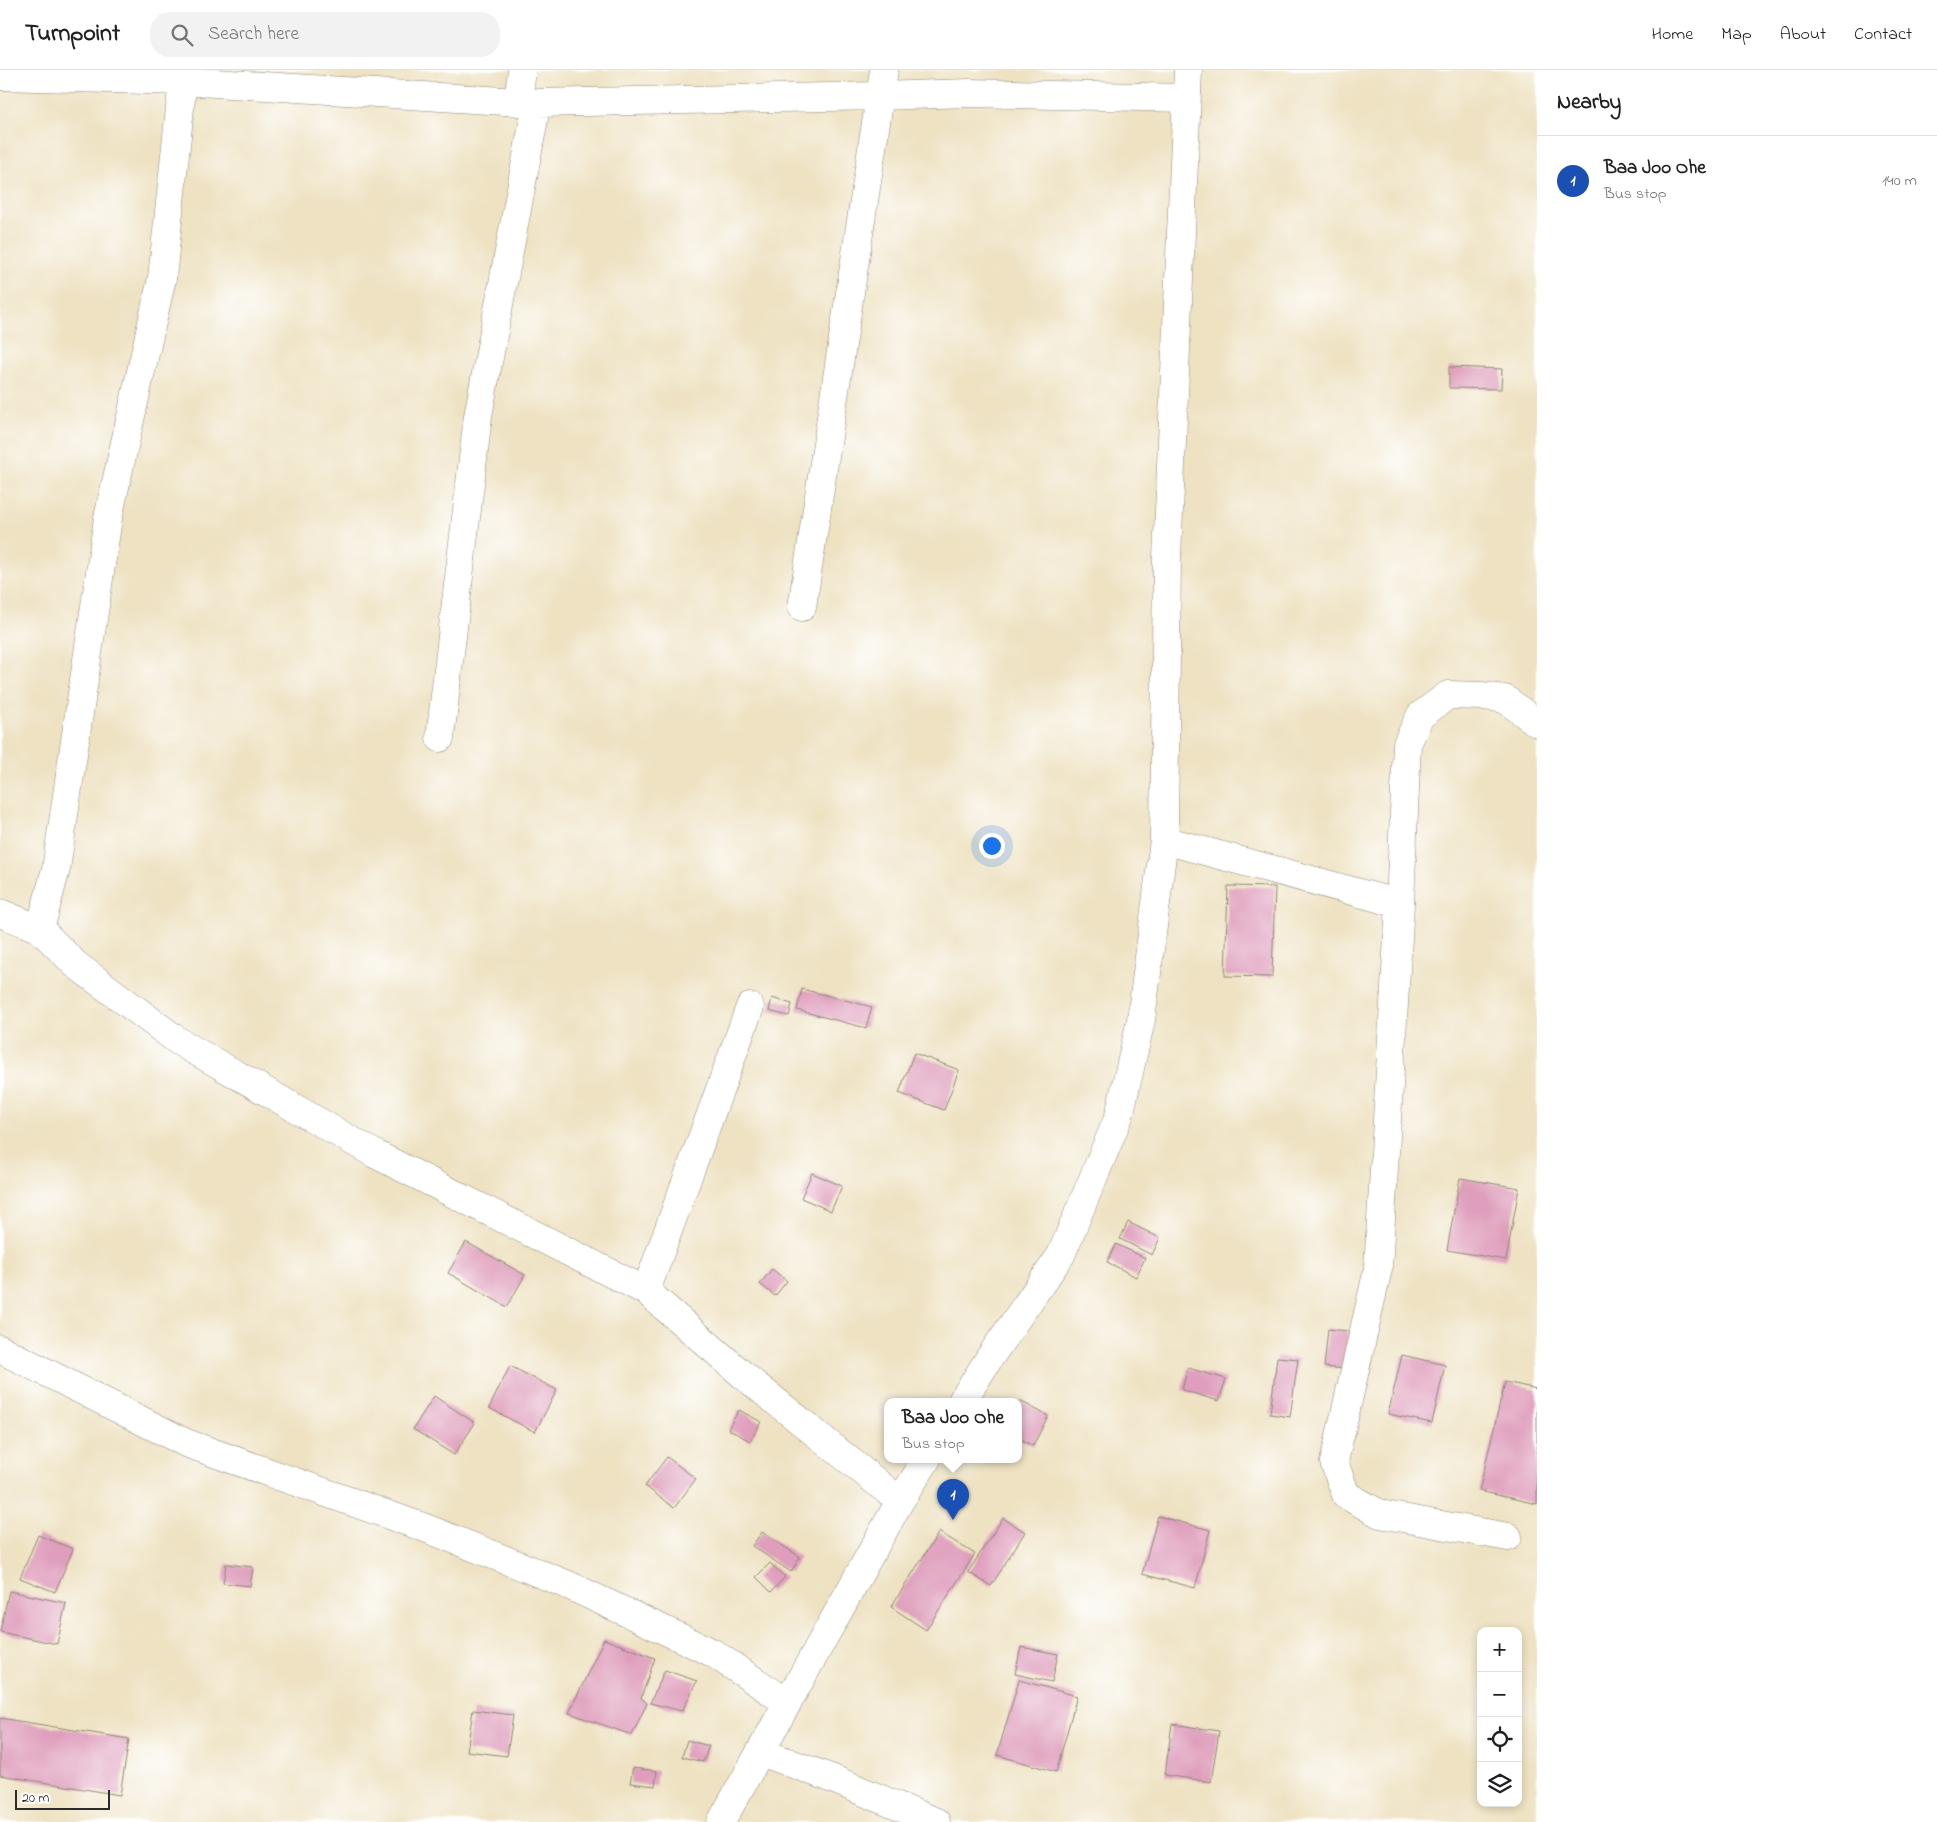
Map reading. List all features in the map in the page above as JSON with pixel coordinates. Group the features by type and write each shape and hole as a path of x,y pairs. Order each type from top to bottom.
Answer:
{"street":[{"path":"440,738 478,416 528,102 522,70"},
{"path":"802,607 884,70"},
{"path":"964,1398 1061,1254 1119,1116 1141,1020 1164,840 1167,558 1188,70"},
{"path":"0,76 184,76 528,102 969,93 1186,98"},
{"path":"40,930 56,869 108,518 162,278 184,76"},
{"path":"1508,1537 1380,1514 1346,1495 1334,1462 1378,1269 1400,904 1407,744 1420,716 1448,695 1505,698 1537,723"},
{"path":"1164,840 1400,904"},
{"path":"0,914 40,930 75,964 178,1041 375,1154 646,1291 743,1375 900,1501"},
{"path":"646,1291 750,1007"},
{"path":"0,1349 186,1443 428,1529 566,1584 713,1653 788,1703"},
{"path":"721,1822 900,1501 924,1463"},
{"path":"761,1752 828,1777 936,1822"}],"building":[{"path":"1449,367 1502,369 1501,389 1449,388"},
{"path":"1228,886 1275,887 1272,977 1225,976"},
{"path":"802,989 872,1007 866,1028 797,1010"},
{"path":"772,998 792,1004 789,1016 769,1011"},
{"path":"914,1053 959,1070 944,1110 899,1093"},
{"path":"812,1173 842,1186 831,1211 801,1198"},
{"path":"1460,1178 1519,1188 1506,1260 1447,1250"},
{"path":"1128,1222 1160,1238 1152,1255 1120,1239"},
{"path":"466,1242 525,1275 507,1307 448,1273"},
{"path":"1116,1244 1145,1258 1136,1277 1107,1262"},
{"path":"772,1269 787,1281 775,1296 760,1284"},
{"path":"1328,1329 1349,1331 1345,1369 1324,1367"},
{"path":"1402,1355 1445,1365 1432,1423 1388,1414"},
{"path":"1277,1357 1298,1359 1290,1417 1270,1414"},
{"path":"510,1366 557,1390 535,1432 489,1408"},
{"path":"1188,1368 1226,1379 1219,1401 1182,1390"},
{"path":"1505,1382 1537,1389 1537,1504 1479,1491"},
{"path":"434,1396 475,1423 454,1455 413,1429"},
{"path":"1022,1402 1048,1416 1033,1446 1022,1440"},
{"path":"739,1410 761,1422 750,1441 728,1429"},
{"path":"667,1457 696,1479 674,1508 645,1486"},
{"path":"1158,1516 1210,1530 1195,1588 1142,1574"},
{"path":"1003,1518 1025,1532 991,1586 968,1572"},
{"path":"762,1532 800,1557 791,1572 752,1546"},
{"path":"939,1532 975,1554 926,1630 891,1607"},
{"path":"38,1535 73,1549 55,1592 20,1578"},
{"path":"770,1563 785,1577 771,1592 756,1577"},
{"path":"226,1564 253,1567 250,1586 223,1583"},
{"path":"9,1591 66,1603 57,1644 0,1632"},
{"path":"604,1639 655,1658 641,1698 647,1703 632,1735 569,1713"},
{"path":"1021,1647 1058,1654 1052,1682 1015,1674"},
{"path":"665,1670 697,1681 682,1711 650,1703"},
{"path":"1019,1680 1077,1696 1056,1772 997,1755"},
{"path":"473,1710 513,1715 507,1756 467,1751"},
{"path":"0,1718 129,1739 120,1795 0,1775"},
{"path":"1172,1724 1219,1731 1211,1782 1165,1775"},
{"path":"687,1740 709,1746 703,1762 682,1757"},
{"path":"633,1768 657,1771 655,1786 630,1783"}],"place":[{"name":"Baa Joo Ohe","path":"953,1520"}]}
